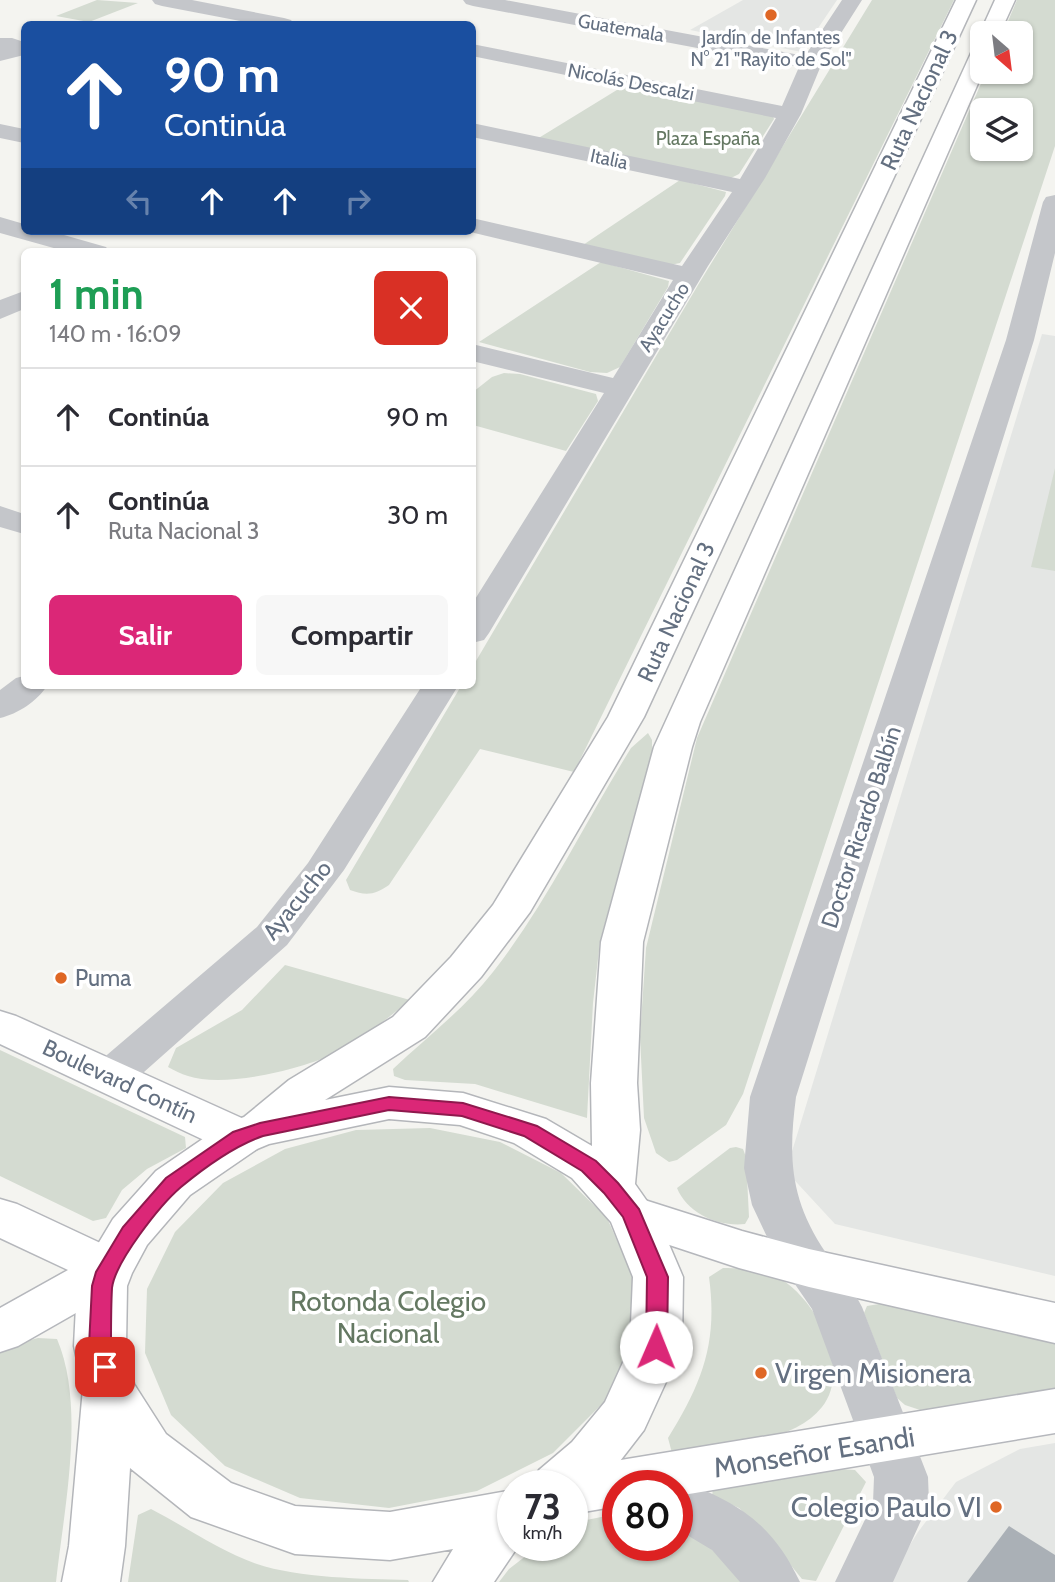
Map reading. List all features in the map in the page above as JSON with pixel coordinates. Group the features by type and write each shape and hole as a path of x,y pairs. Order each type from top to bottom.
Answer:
{"main road":[{"name":"Ruta Nacional 3","path":"250,1133 305,1091 409,1027 466,967 509,912 626,717 966,0"},
{"name":"Ruta Nacional 3","path":"995,21 1004,0"},
{"name":"Ruta Nacional 3","path":"622,1201 614,1083 622,942 673,747 970,78"},
{"name":"Boulevard Contín","path":"0,1026 110,1077 250,1133"},
{"name":"Ruta Nacional 3","path":"250,1133 389,1103 463,1110 530,1131 589,1166 622,1201 658,1277 656,1347 625,1415 591,1458 577,1470"},
{"path":"91,1582 97,1546 109,1388 100,1346 102,1286 107,1270 130,1232 173,1183 250,1133"},
{"path":"622,1201 739,1249 809,1268 1055,1323"},
{"path":"0,1217 107,1270"},
{"path":"0,1332 107,1270"},
{"path":"109,1388 147,1450 211,1500 295,1530 390,1536 497,1517"},
{"name":"Monseñor Esandi","path":"693,1472 1055,1411"},
{"path":"462,1582 497,1534"}],"street":[{"path":"162,0 269,21"},
{"name":"Guatemala","path":"473,0 811,63"},
{"path":"561,17 593,0"},
{"name":"Ayacucho","path":"476,626 620,387 746,188 790,114 811,63 852,0"},
{"path":"0,29 17,42"},
{"name":"Nicolás Descalzi","path":"476,51 790,114"},
{"path":"0,131 21,135"},
{"name":"Italia","path":"476,131 746,188"},
{"name":"Doctor Ricardo Balbín","path":"887,1440 836,1304 809,1268 775,1209 767,1173 766,1143 773,1097 1040,322 1055,204"},
{"path":"0,225 21,231"},
{"path":"476,226 689,276"},
{"path":"36,235 83,248"},
{"path":"0,311 21,300"},
{"path":"476,371 486,355 620,387"},
{"path":"0,516 21,523"},
{"path":"0,706 25,689"},
{"name":"Ayacucho","path":"110,1077 272,936 324,870 438,689"},
{"path":"864,1582 901,1503 901,1477 887,1440"},
{"path":"693,1510 737,1534 771,1582"}],"shaded area":[{"name":"Jardín de Infantes N° 21 \"Rayito de Sol\"","path":"743,0 837,0 802,52 690,30"},
{"path":"1042,334 1055,336 1055,1276 835,1224 786,1171"},
{"name":"Colegio Paulo VI","path":"1055,1443 1055,1582 887,1582 918,1532 956,1482 1020,1449"}],"green space":[{"path":"97,0 138,3 92,21 56,16"},
{"path":"872,0 954,0 574,772 480,749 389,885 370,894 350,890 346,880 459,689 476,689 476,661 698,285"},
{"path":"1017,0 1055,0 1055,146 743,1094 726,1125 677,1160 669,1162 656,1153 644,1118 640,1037 646,948 697,738 970,109 970,161 1033,161 1033,98 975,98 981,84 1033,84 1033,21 1008,21"},
{"name":"Plaza España","path":"625,85 773,116 774,119 739,174 731,178 537,139"},
{"path":"680,180 726,192 680,263 670,265 583,245"},
{"path":"601,262 669,281 668,287 620,367 607,373 590,372 479,342"},
{"path":"504,373 520,374 596,394 598,401 566,451 476,426 476,390 492,377"},
{"path":"1055,468 1055,571 1031,567"},
{"path":"648,733 652,740 652,751 600,941 593,1003 587,1118 475,1084 405,1080 394,1076 393,1069 458,1011 513,946 631,748"},
{"path":"285,965 410,1000 335,1053 283,1071 221,1080 188,1076 168,1067 176,1048 242,1010"},
{"path":"0,1050 185,1137 186,1148 147,1169 122,1190 106,1218 93,1221 0,1176"},
{"name":"Rotonda Colegio Nacional","path":"430,1128 500,1142 561,1173 607,1218 632,1274 633,1336 607,1399 553,1453 519,1470 497,1470 497,1481 477,1491 389,1508 300,1498 225,1466 171,1415 145,1353 147,1289 175,1232 223,1183 285,1149 356,1130"},
{"path":"730,1148 743,1149 746,1157 749,1217 745,1224 724,1223 705,1217 688,1205 677,1188"},
{"path":"723,1268 756,1270 775,1276 790,1285 804,1299 825,1334 831,1353 831,1391 822,1407 809,1420 773,1437 731,1446 672,1453 668,1438 690,1399 705,1362 711,1322 709,1277"},
{"path":"885,1303 1055,1340 1055,1392 920,1410 905,1405 897,1398 864,1313 867,1306"},
{"path":"38,1338 57,1339 66,1366 70,1395 70,1458 56,1582 0,1582 0,1351 8,1346"},
{"path":"839,1469 855,1470 866,1482 816,1581 802,1579 759,1526 739,1508 712,1496 713,1489 720,1486"},
{"path":"151,1509 216,1546 273,1569 311,1575 409,1582 128,1582 138,1515"},
{"path":"602,1517 602,1561 693,1561 693,1531 745,1582 499,1582 519,1561 588,1561 588,1520"}],"building":[{"name":"Colegio Paulo VI","path":"1009,1526 1055,1555 1055,1582 967,1582"}],"place":[{"name":"Jardín de Infantes N° 21 \"Rayito de Sol\"","path":"771,15"},
{"name":"Puma","path":"61,978"},
{"name":"Virgen Misionera","path":"761,1373"},
{"name":"Colegio Paulo VI","path":"996,1507"}],"route":[{"path":"105,1367 100,1346 102,1286 108,1268 130,1232 173,1183 240,1137 260,1129 389,1103 463,1110 508,1124 530,1131 589,1166 632,1214 658,1277 656,1347"}]}
